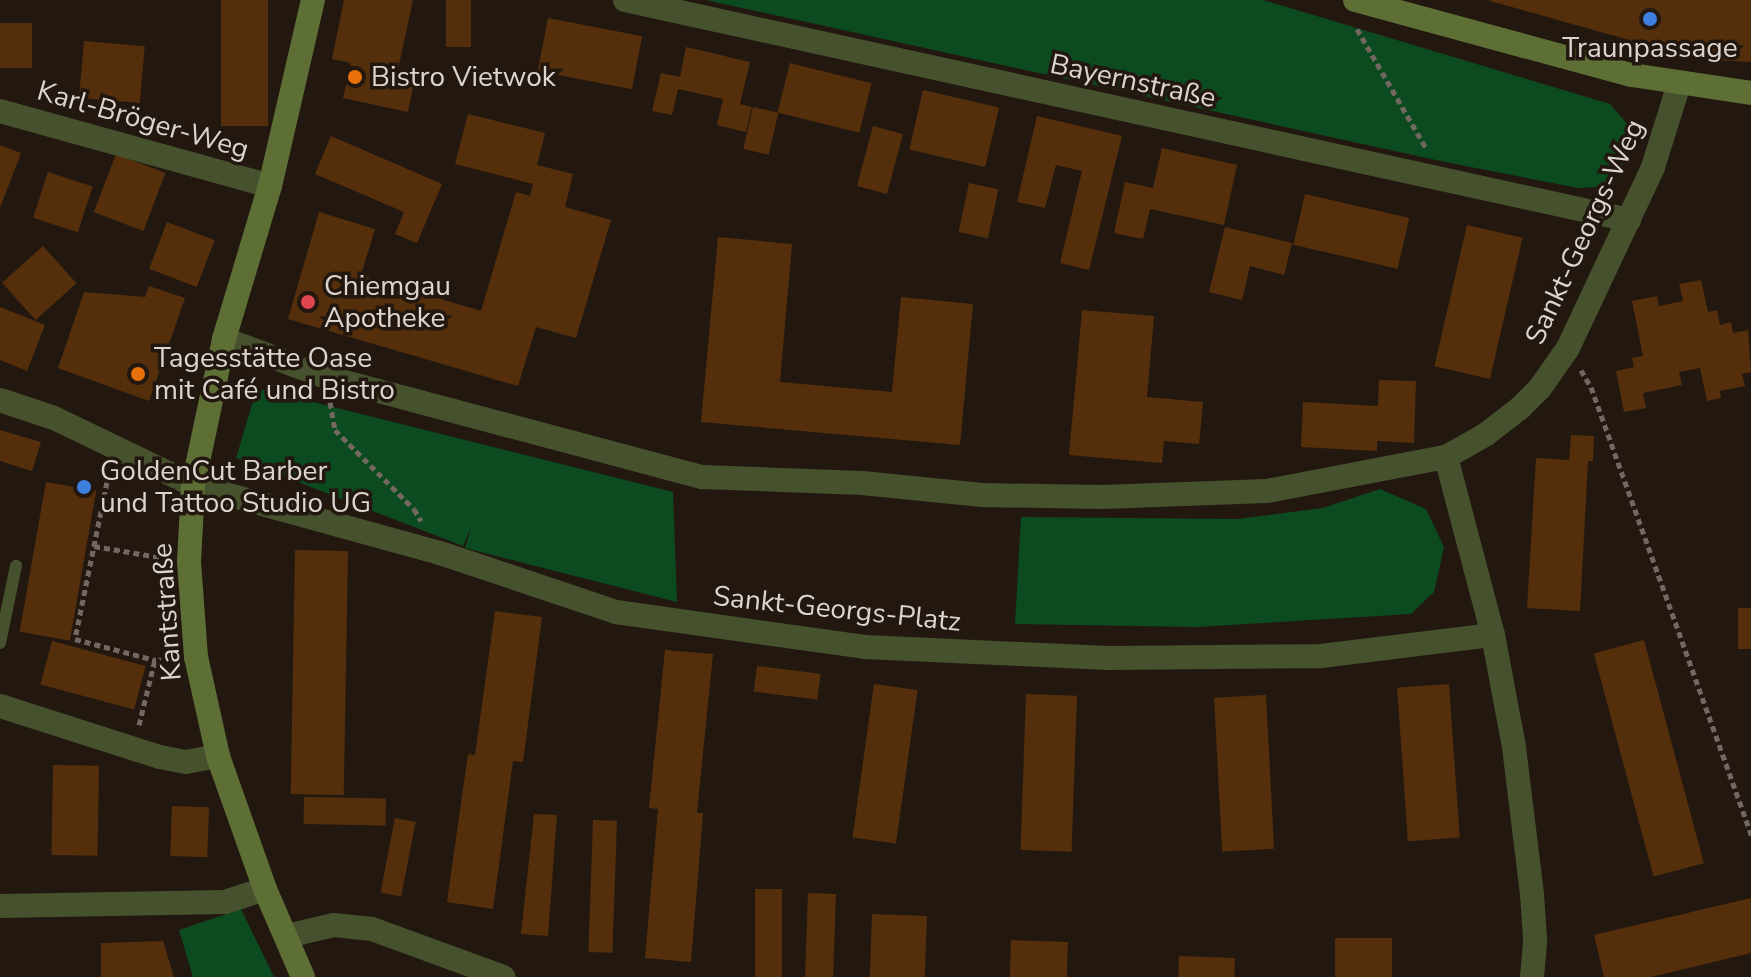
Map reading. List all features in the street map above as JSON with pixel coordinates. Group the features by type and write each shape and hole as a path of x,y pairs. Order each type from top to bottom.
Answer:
{"main road":[{"name":"Kantstraße","path":"303,977 265,889 218,756 196,657 189,562 193,485 224,339 270,186 313,0"},
{"path":"1355,0 1632,75 1751,93"}],"street":[{"name":"Bayernstraße","path":"625,0 1629,220"},
{"name":"Sankt-Georgs-Weg","path":"1446,457 1485,435 1520,408 1540,388 1568,348 1629,220 1670,122 1679,84"},
{"name":"Karl-Bröger-Weg","path":"0,111 270,186"},
{"path":"224,339 326,377 703,477 862,483 982,495 1102,497 1267,491 1446,457 1493,635 1514,747 1532,894 1535,939 1532,977"},
{"name":"Sankt-Georgs-Platz","path":"0,400 54,418 193,485 440,553 616,612 865,647 1108,658 1321,656 1493,635"},
{"path":"0,706 133,750 186,762 218,756"},
{"path":"0,906 225,902 265,889"},
{"path":"287,936 334,925 372,929 503,977"}],"lane":[{"path":"0,643 16,566"}],"path":[{"path":"1357,28 1444,181"},
{"path":"1568,348 1591,387 1751,835"},
{"path":"326,377 335,430 414,509 440,553"},
{"path":"118,449 113,449 75,639 155,660 196,657"},
{"path":"94,546 189,562"},
{"path":"133,750 155,660"}],"green space":[{"path":"706,0 1263,0 1610,104 1637,135 1613,186 1578,188 1445,162"},
{"path":"257,388 673,492 677,602 465,548 471,527 463,546 236,458"},
{"path":"1380,489 1426,509 1444,547 1434,592 1411,614 1197,627 1015,624 1021,517 1238,519 1323,508"},
{"path":"241,909 274,977 193,977 179,930"}],"building":[{"path":"221,0 268,0 268,126 221,126"},
{"path":"344,0 413,0 397,74 415,77 408,112 343,98 351,63 332,59"},
{"path":"446,0 471,0 471,47 446,47"},
{"name":"Traunpassage","path":"1487,0 1751,0 1751,62 1697,59"},
{"path":"548,18 642,36 632,89 538,71"},
{"path":"0,23 32,23 32,68 0,68"},
{"path":"84,41 145,46 140,103 79,98"},
{"path":"686,47 750,62 740,104 752,107 746,132 717,125 723,99 678,89 672,115 652,111 661,73 680,77"},
{"path":"790,63 872,83 859,133 778,112"},
{"path":"923,90 999,108 985,167 909,149"},
{"path":"753,107 778,113 769,155 743,149"},
{"path":"468,114 545,133 537,165 573,174 565,207 611,220 576,338 536,327 518,386 288,319 319,212 375,229 361,275 481,311 516,192 530,196 533,184 455,164"},
{"path":"1037,116 1122,136 1089,270 1060,263 1082,171 1056,165 1045,208 1017,202"},
{"path":"873,126 903,134 887,194 857,186"},
{"path":"331,136 442,184 417,243 395,234 404,212 315,174"},
{"path":"0,145 21,153 0,208"},
{"path":"1162,148 1237,165 1224,225 1150,209 1143,239 1114,233 1125,182 1153,188"},
{"path":"116,154 165,173 143,231 94,212"},
{"path":"48,172 93,187 78,232 33,218"},
{"path":"969,183 998,189 988,238 959,232"},
{"path":"1305,194 1409,218 1398,269 1293,245"},
{"path":"167,222 215,240 197,287 149,269"},
{"path":"1467,225 1523,238 1490,379 1434,366"},
{"path":"1225,227 1292,243 1284,275 1250,266 1242,300 1209,292"},
{"path":"718,237 792,244 780,382 892,392 901,297 973,304 960,445 701,422"},
{"path":"43,246 76,283 36,320 2,283"},
{"path":"1701,280 1708,312 1717,310 1720,325 1731,322 1733,333 1748,330 1751,372 1742,374 1745,386 1720,391 1721,398 1707,401 1700,368 1679,372 1682,385 1643,393 1646,408 1624,412 1616,371 1634,367 1632,358 1643,356 1632,301 1657,296 1659,306 1683,301 1679,284"},
{"path":"149,286 185,298 149,401 58,368 84,292 145,297"},
{"path":"0,307 45,325 27,371 0,360"},
{"path":"1082,310 1154,316 1147,397 1203,402 1199,444 1164,441 1162,463 1069,455"},
{"path":"1379,380 1416,381 1414,443 1377,441 1377,451 1301,447 1303,402 1378,406"},
{"path":"0,430 41,442 32,471 0,461"},
{"path":"1571,435 1594,436 1593,461 1588,461 1580,611 1527,608 1536,458 1569,460"},
{"path":"46,482 96,491 70,641 20,632"},
{"path":"295,550 348,551 344,795 291,794"},
{"path":"1738,608 1751,608 1751,649 1738,649"},
{"path":"495,611 542,617 523,762 513,761 493,909 447,902 468,754 475,755"},
{"path":"1644,640 1704,863 1654,877 1594,653"},
{"path":"52,641 146,666 134,710 40,684"},
{"path":"665,650 713,654 697,813 703,813 691,962 645,958 658,809 649,808"},
{"path":"757,666 821,674 817,700 754,692"},
{"path":"874,684 918,690 896,844 852,837"},
{"path":"1449,684 1460,838 1408,841 1397,688"},
{"path":"1026,694 1077,696 1072,852 1021,850"},
{"path":"1266,695 1274,849 1222,852 1214,698"},
{"path":"53,765 99,766 97,856 51,855"},
{"path":"304,797 386,798 386,825 304,824"},
{"path":"172,806 209,807 207,857 170,856"},
{"path":"534,814 557,815 548,936 521,934"},
{"path":"395,818 416,822 401,897 380,893"},
{"path":"593,820 617,821 612,953 588,952"},
{"path":"755,889 782,889 782,977 755,977"},
{"path":"808,893 836,894 833,977 805,977"},
{"path":"1751,898 1751,953 1651,977 1604,977 1594,935"},
{"path":"872,914 927,916 925,977 870,977"},
{"path":"1335,938 1392,938 1392,977 1335,977"},
{"path":"1011,940 1068,942 1067,977 1010,977"},
{"path":"163,941 174,977 101,977 101,943"},
{"path":"1179,956 1235,958 1234,977 1178,977"}],"place":[{"name":"Traunpassage","path":"1650,19"},
{"name":"Bistro Vietwok","path":"355,77"},
{"name":"Chiemgau Apotheke","path":"308,302"},
{"name":"Tagesstätte Oase mit Café und Bistro","path":"138,374"},
{"name":"GoldenCut Barber und Tattoo Studio UG","path":"84,487"}]}
